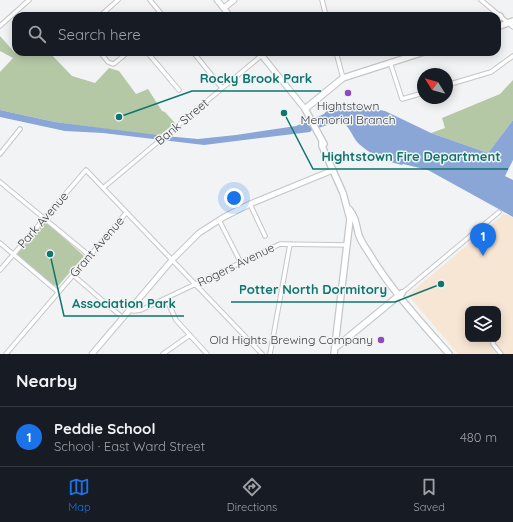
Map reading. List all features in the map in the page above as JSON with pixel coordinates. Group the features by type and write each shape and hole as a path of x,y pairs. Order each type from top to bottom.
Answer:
{"main road":[{"path":"217,0 227,12"},
{"path":"224,8 234,0"},
{"path":"501,26 511,23"},
{"path":"263,56 311,118 322,141 322,146 348,207 350,219 334,351"},
{"path":"305,109 343,78 410,56"},
{"path":"311,103 311,118"},
{"path":"94,353 172,260 194,237 219,220 250,204 333,170"},
{"path":"348,207 353,213 358,231 369,254 449,354"},
{"path":"334,351 401,294"}],"street":[{"path":"16,12 29,0"},
{"path":"104,12 118,0"},
{"path":"150,0 160,12"},
{"path":"322,0 325,12"},
{"path":"481,0 493,12"},
{"path":"0,26 12,15"},
{"path":"501,19 511,23"},
{"path":"103,56 108,62 113,64 123,56"},
{"path":"150,56 179,90"},
{"path":"195,56 222,88"},
{"name":"Bank Street","path":"102,188 155,145 259,56"},
{"path":"337,56 343,78"},
{"path":"453,84 490,72 513,56"},
{"path":"390,62 402,99 417,95"},
{"path":"0,154 20,129"},
{"name":"Park Avenue","path":"0,270 86,170 102,188"},
{"path":"0,182 90,256"},
{"path":"102,188 262,354"},
{"path":"250,204 265,236"},
{"path":"401,294 500,212"},
{"name":"Grant Avenue","path":"6,354 126,213"},
{"path":"219,220 241,263"},
{"path":"0,243 58,292"},
{"name":"Rogers Avenue","path":"130,310 141,310 280,244 347,245"},
{"path":"270,354 290,244"},
{"path":"73,275 123,318"},
{"path":"166,298 176,320 207,354"},
{"path":"163,354 190,335"},
{"path":"493,342 501,354"}],"shaded area":[{"path":"504,214 513,217 513,354 458,354 408,295"}],"green space":[{"path":"0,36 12,50 12,56 53,56 72,76 95,83 109,68 119,71 136,94 148,89 162,111 165,112 175,123 159,136 55,122 0,110 0,72 13,58 0,51"},
{"path":"513,80 513,120 488,153 431,133 445,128 442,118 500,94"},
{"path":"46,222 84,256 58,286 53,285 17,254 43,223"}],"water":[{"path":"352,105 385,111 431,133 488,153 513,120 513,160 505,176 513,180 513,217 428,170 402,165 382,159 372,154 359,144 346,125 340,121 310,132 204,145 103,133 65,131 0,117 0,110 55,122 198,139 296,126 324,114 332,106"}],"place":[{"name":"Hightstown Memorial Branch","path":"348,93"},
{"name":"Hightstown Fire Department","path":"284,113"},
{"name":"Rocky Brook Park","path":"119,117"},
{"name":"Association Park","path":"50,254"},
{"name":"Peddie School","path":"483,256"},
{"name":"Potter North Dormitory","path":"441,284"},
{"name":"Old Hights Brewing Company","path":"381,340"}]}
